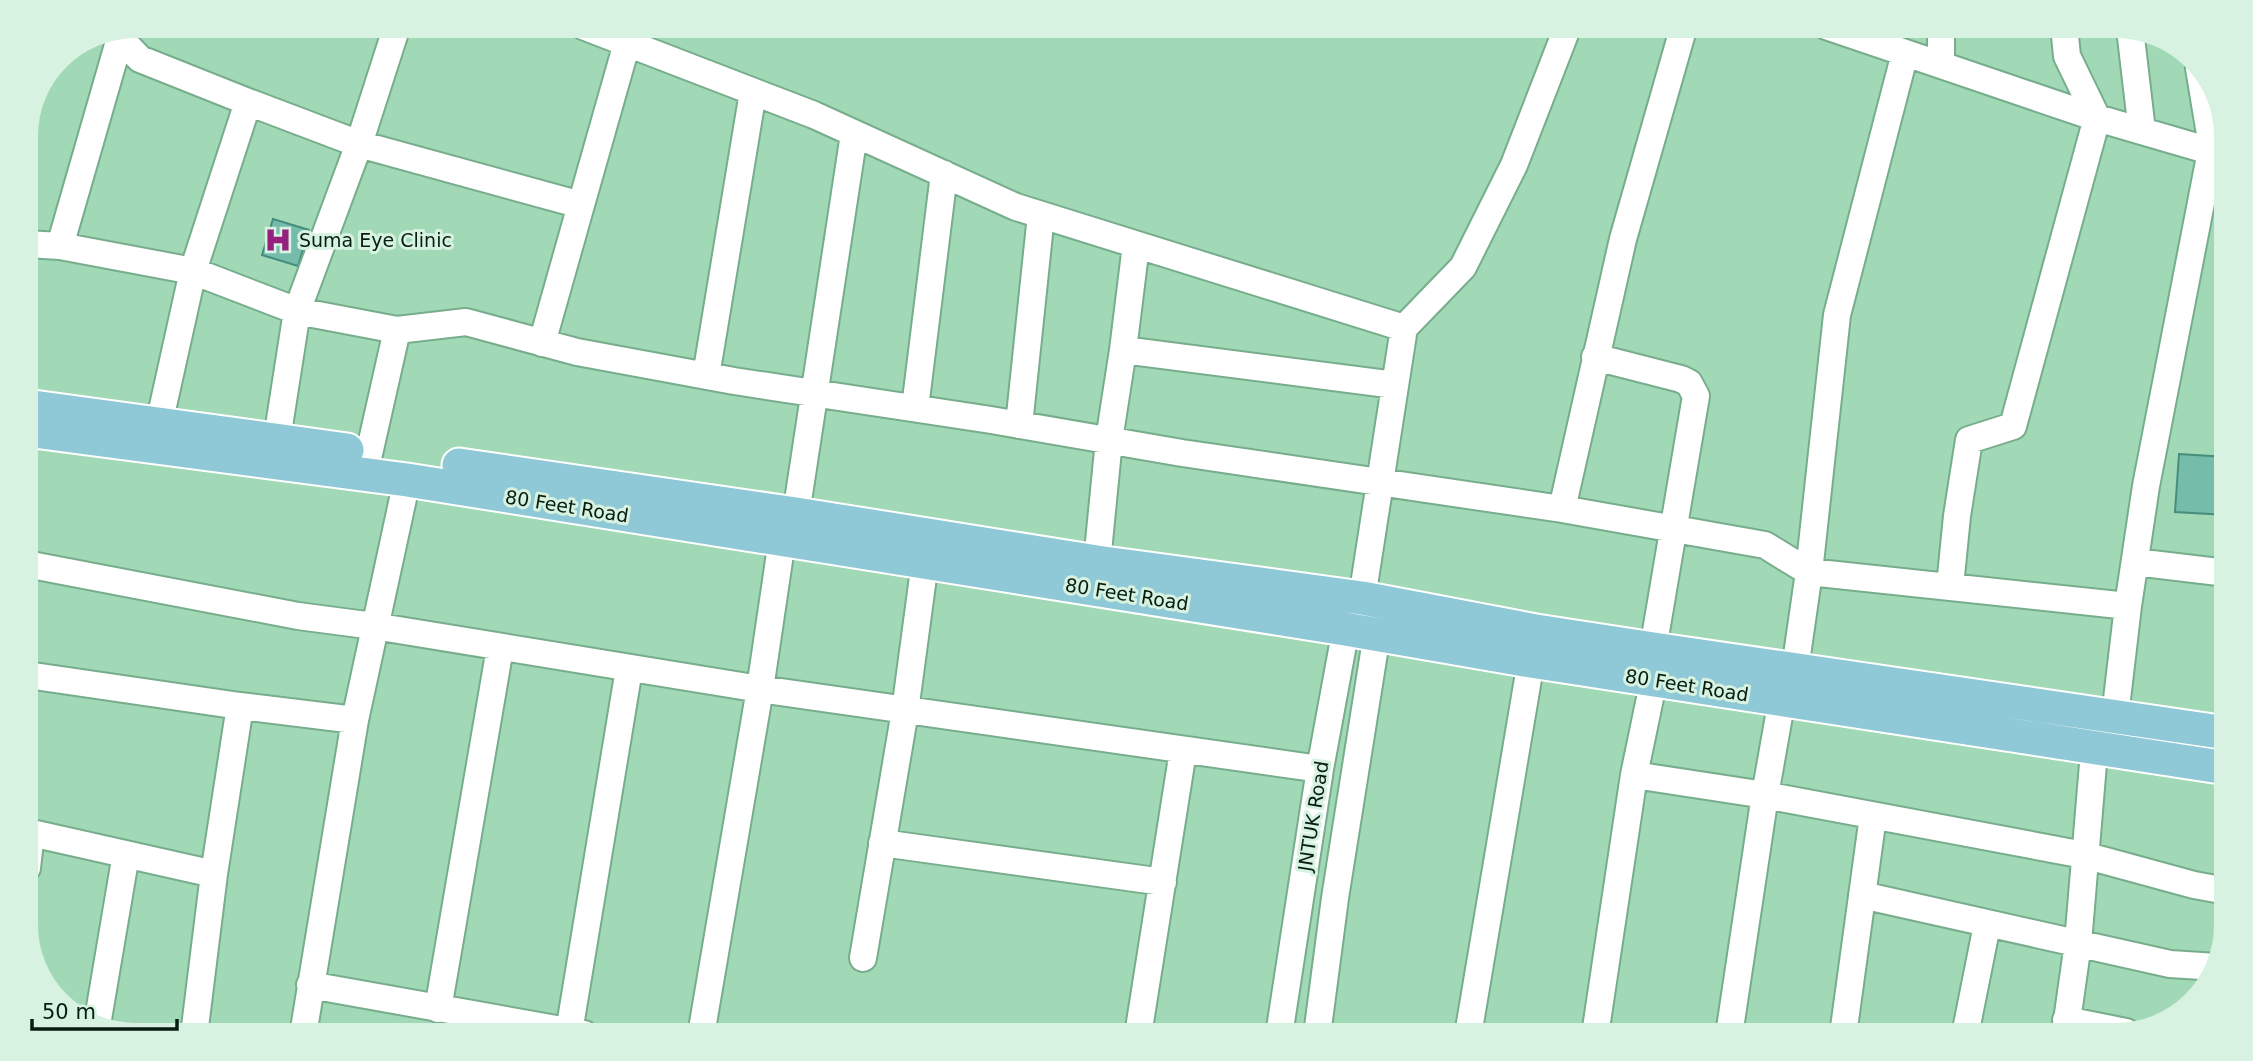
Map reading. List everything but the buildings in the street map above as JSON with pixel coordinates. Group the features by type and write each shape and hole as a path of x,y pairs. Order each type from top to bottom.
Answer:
{"main road":[{"name":"80 Feet Road","path":"39,408 277,439 789,527 925,562 1536,631 1782,699 2102,726 2214,732"},
{"name":"80 Feet Road","path":"39,432 407,480 1097,562 1364,612 1531,662 1796,669 2102,726 2214,764"}],"street":[{"path":"277,439 297,311 359,144 393,38"},
{"path":"542,343 627,38"},
{"path":"635,38 1016,207 1404,328"},
{"path":"1364,612 1404,328 1462,267 1514,165 1563,38"},
{"path":"1562,509 1623,239 1681,38"},
{"path":"1865,38 2097,118 2200,148 2214,144"},
{"path":"1941,38 1941,65"},
{"path":"1950,586 1969,440 2013,426 2097,118 2067,56 2065,38"},
{"path":"60,246 117,40"},
{"path":"121,40 140,59 359,144 580,205"},
{"path":"2131,40 2142,131"},
{"path":"1796,669 1838,315 1905,53"},
{"path":"706,376 753,92"},
{"path":"159,424 193,271 248,102"},
{"path":"703,1023 814,393 854,134"},
{"path":"2066,1023 2078,943 2084,855 2102,726 2128,606 2146,486 2214,166"},
{"path":"915,408 944,174"},
{"path":"1019,425 1041,215"},
{"path":"39,245 60,246 193,271 297,311 397,330 466,322 577,352 706,376 1562,509 1765,545 1809,572 2128,606"},
{"path":"1097,562 1109,440 1136,245"},
{"path":"369,454 397,330"},
{"path":"1123,350 1395,385"},
{"path":"1595,357 1681,379 1694,389 1696,403 1673,528 1597,1023"},
{"path":"305,1023 355,720 407,480"},
{"path":"863,958 905,711 925,562"},
{"path":"2135,562 2214,571"},
{"path":"39,566 298,616 374,626 760,690 1320,769"},
{"name":"JNTUK Road","path":"1281,1023 1320,769 1364,612"},
{"name":"JNTUK Road","path":"1319,1023 1335,898 1364,612"},
{"path":"438,1009 500,648"},
{"path":"1470,1023 1531,662"},
{"path":"578,1023 629,668"},
{"path":"39,677 355,720"},
{"path":"1731,1023 1782,699"},
{"path":"195,1023 214,874 240,706"},
{"path":"1140,1023 1184,751"},
{"path":"1634,775 1765,795 2084,855 2214,889"},
{"path":"1845,1023 1872,816"},
{"path":"39,835 214,874"},
{"path":"883,843 1163,882"},
{"path":"99,1015 126,853"},
{"path":"1862,895 2170,964 2205,966"},
{"path":"1967,1023 1987,925"},
{"path":"310,985 519,1023"}],"place":[{"name":"Suma Eye Clinic","path":"278,240"}]}
